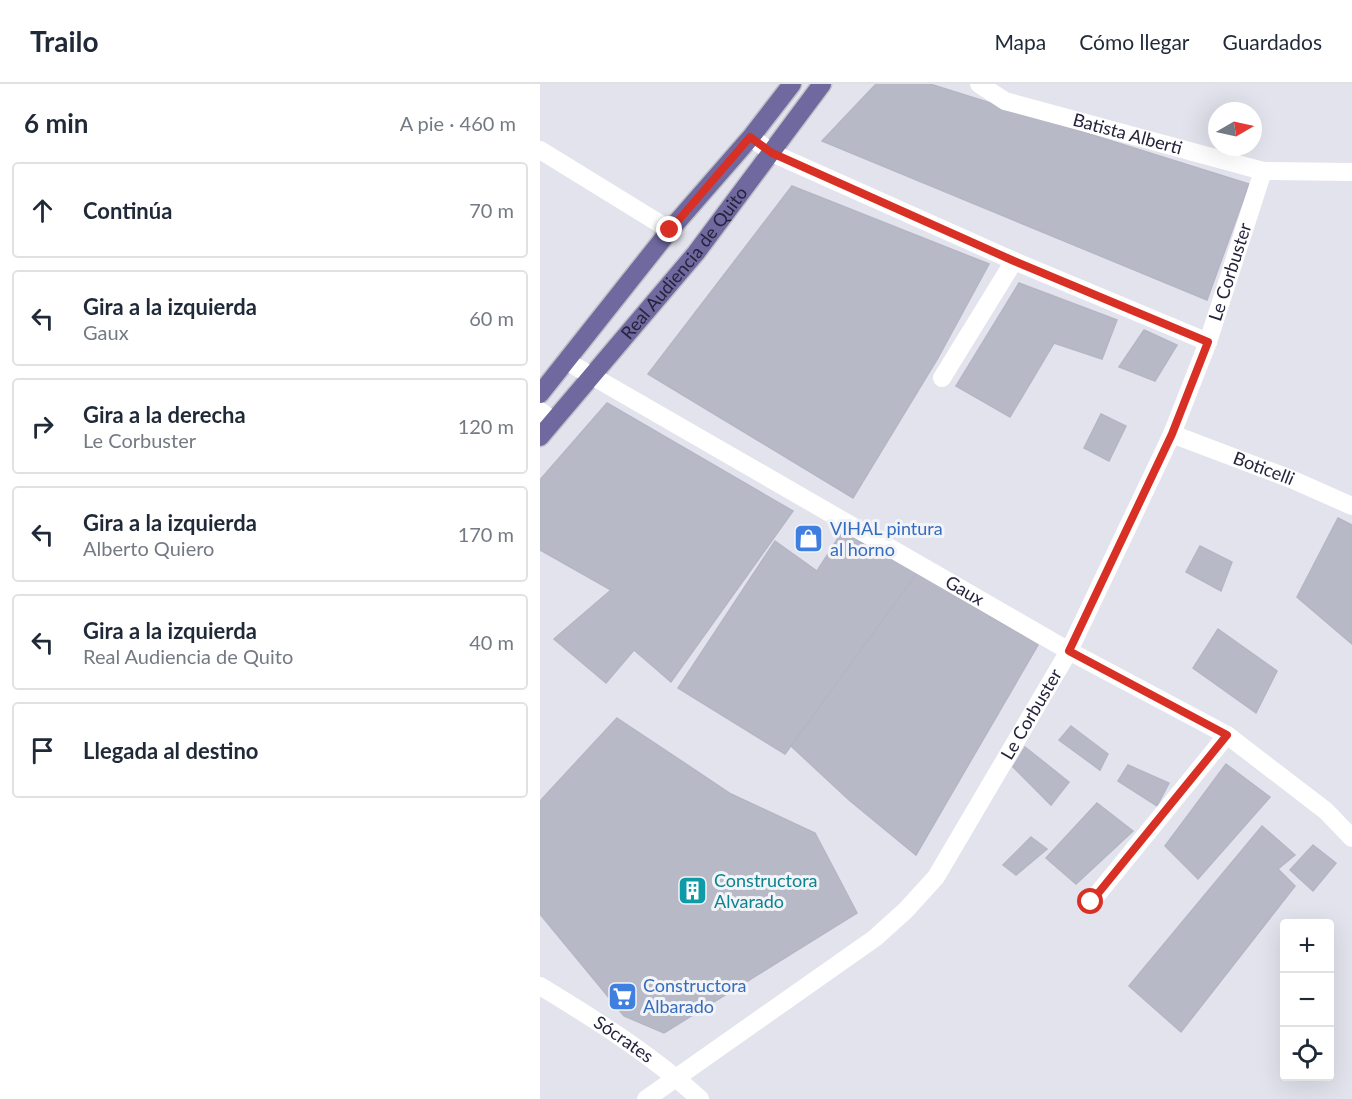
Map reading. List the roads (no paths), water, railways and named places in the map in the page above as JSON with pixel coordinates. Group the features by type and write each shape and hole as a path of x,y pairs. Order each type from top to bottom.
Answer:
{"main road":[{"name":"Real Audiencia de Quito","path":"540,394 670,230 792,84"},
{"name":"Real Audiencia de Quito","path":"540,436 546,416 590,376 696,253 822,84"}],"street":[{"name":"Batista Alberti","path":"978,84 1005,101 1263,171 1352,172"},
{"path":"750,137 772,153 1014,261 1208,342"},
{"path":"540,150 670,230"},
{"name":"Le Corbuster","path":"646,1099 675,1076 875,938 906,910 936,877 1069,651 1172,434 1208,342 1263,171"},
{"path":"942,378 1014,261"},
{"name":"Gaux","path":"566,361 1069,651 1227,735 1326,811 1352,838"},
{"name":"Boticelli","path":"1172,434 1291,478 1352,506"},
{"path":"1091,902 1227,735"},
{"name":"Sócrates","path":"540,986 597,1021 675,1076 700,1099"}],"place":[{"name":"VIHAL pintura al horno","path":"809,539"},
{"name":"Constructora Alvarado","path":"693,891"},
{"name":"Constructora Albarado","path":"622,996"}]}
